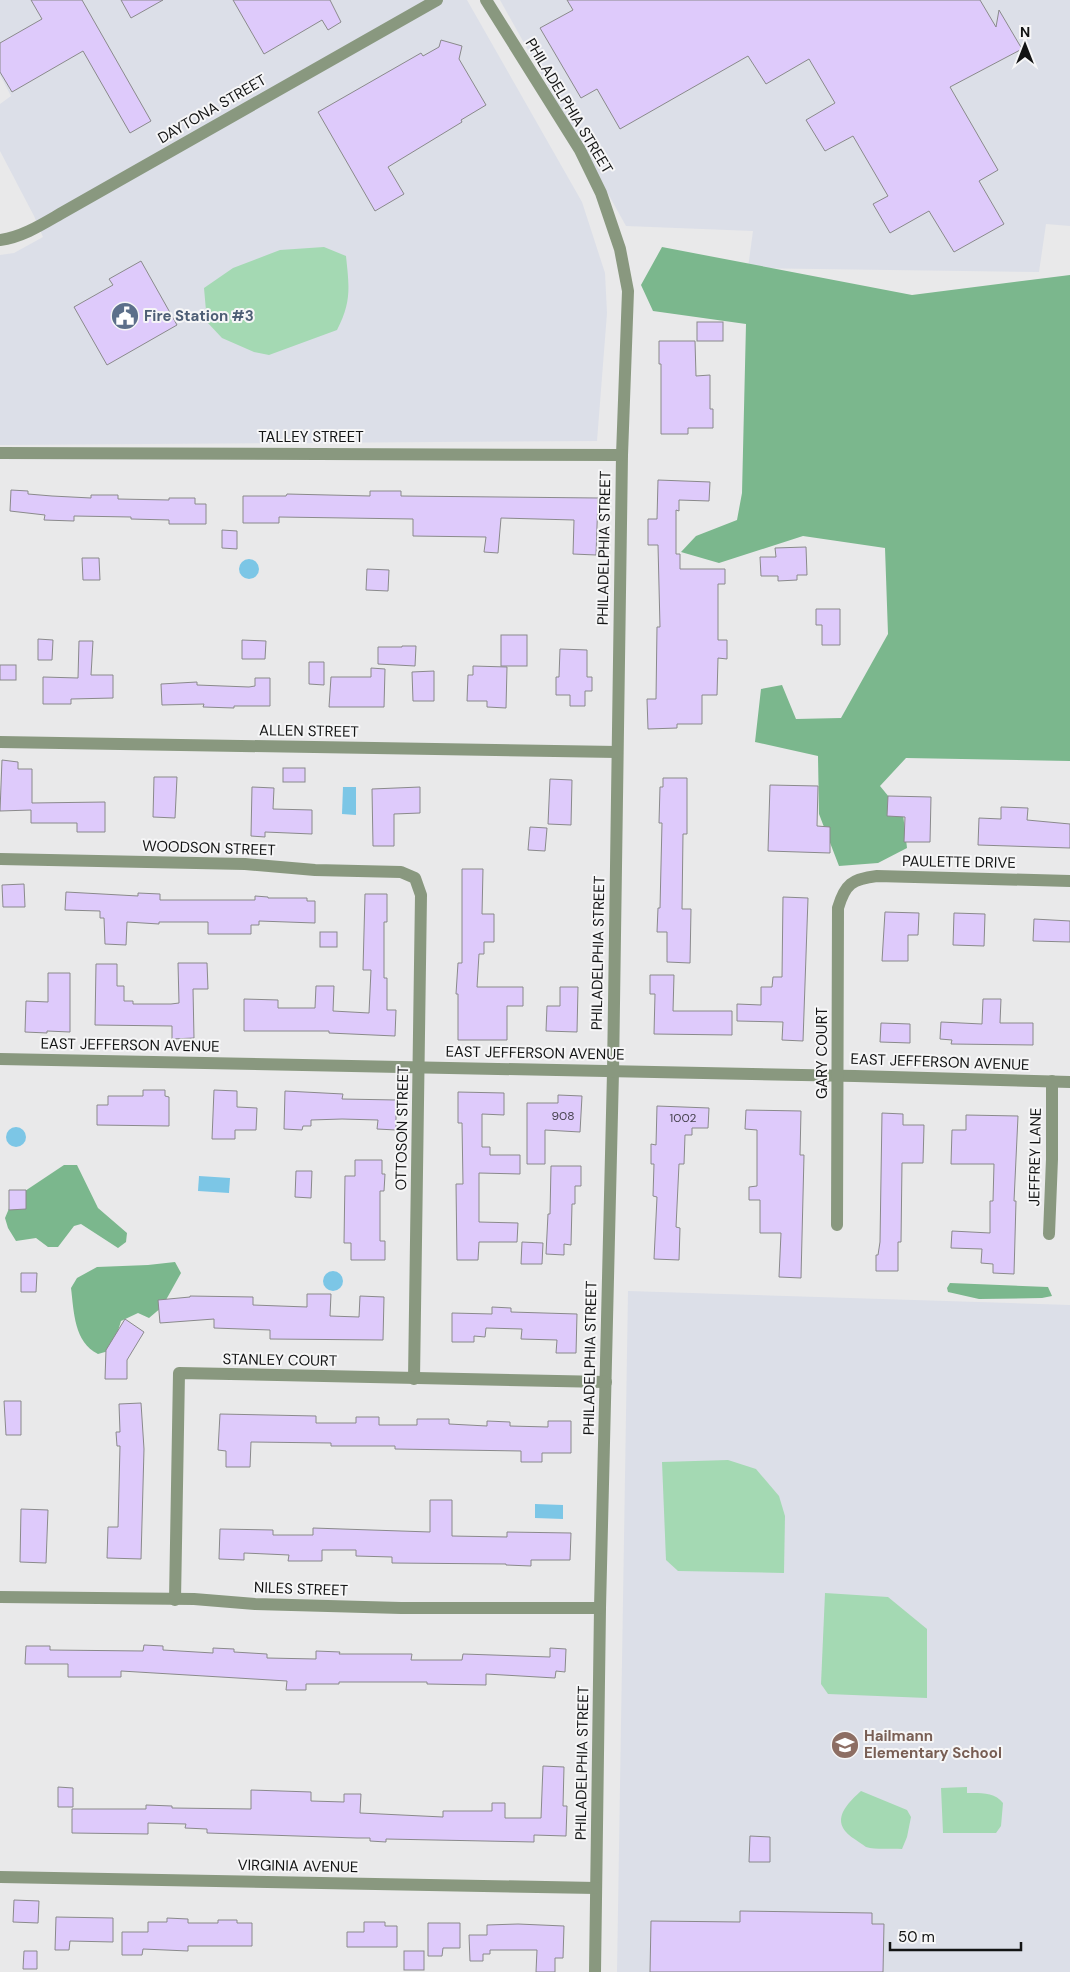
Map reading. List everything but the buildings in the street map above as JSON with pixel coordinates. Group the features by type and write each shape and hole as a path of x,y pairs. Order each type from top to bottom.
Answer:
{"street":[{"name":"DAYTONA STREET","path":"0,240 27,232 60,214 437,0"},
{"name":"PHILADELPHIA STREET","path":"486,0 580,150 601,193 620,249 628,290 622,455 613,1072 600,1608 595,1972"},
{"name":"TALLEY STREET","path":"0,454 622,455"},
{"name":"ALLEN STREET","path":"0,742 618,752"},
{"name":"WOODSON STREET","path":"0,860 245,864 315,870 401,872 416,878"},
{"name":"PAULETTE DRIVE","path":"849,884 863,878 877,876 1070,881"},
{"name":"OTTOSON STREET","path":"414,1379 421,895 416,878"},
{"name":"GARY COURT","path":"837,1225 838,908 842,895 849,884"},
{"name":"EAST JEFFERSON AVENUE","path":"0,1059 1070,1082"},
{"name":"JEFFREY LANE","path":"1049,1234 1052,1159 1052,1081"},
{"name":"STANLEY COURT","path":"175,1600 179,1374 606,1382"},
{"name":"NILES STREET","path":"0,1597 216,1600 255,1604 418,1608 600,1608"},
{"name":"VIRGINIA AVENUE","path":"0,1877 596,1888"}],"shaded area":[{"path":"0,0 467,0 582,202 605,273 607,313 597,441 0,445 0,255 14,253 43,237 0,151 0,104 11,96 0,75"},
{"path":"500,0 1070,0 1070,226 1046,224 1039,272 748,268 753,231 626,226"},
{"name":"Hailmann Elementary School","path":"628,1291 1070,1305 1070,1972 617,1972"}],"green space":[{"path":"324,247 346,256 348,276 347,302 337,330 269,355 254,352 222,338 207,322 204,288 233,268 280,250"},
{"path":"662,247 912,295 1070,275 1070,761 906,758 880,786 903,814 907,848 878,863 839,866 819,814 818,756 755,742 761,689 782,685 796,719 841,718 888,634 885,548 803,536 719,563 681,552 696,536 737,520 742,493 746,324 653,311 641,285"},
{"path":"64,1165 77,1165 98,1208 127,1233 126,1242 118,1248 81,1224 74,1226 58,1247 48,1247 36,1238 16,1241 8,1228 5,1218 13,1199"},
{"path":"175,1262 181,1273 162,1307 149,1318 138,1313 121,1321 112,1350 98,1354 90,1349 80,1334 75,1316 71,1288 77,1278 97,1267"},
{"path":"950,1283 1048,1287 1052,1296 1042,1298 979,1299 948,1292 947,1288"},
{"path":"728,1460 756,1469 779,1496 785,1516 784,1573 678,1571 666,1560 662,1462"},
{"path":"825,1593 888,1597 927,1629 927,1698 828,1694 821,1684"},
{"path":"967,1787 967,1793 992,1795 1003,1803 1001,1826 996,1833 943,1833 941,1788"},
{"path":"861,1791 907,1810 911,1817 907,1837 902,1849 866,1847 843,1828 841,1822 844,1810"}],"water":[{"path":"249,559 256,562 259,569 256,576 249,579 242,576 239,569 242,562"},
{"path":"343,787 356,787 356,815 342,814"},
{"path":"16,1127 23,1130 26,1137 23,1144 16,1147 9,1144 6,1137 9,1130"},
{"path":"199,1176 230,1178 229,1193 198,1191"},
{"path":"333,1271 340,1274 343,1281 340,1288 333,1291 326,1288 323,1281 326,1274"},
{"path":"535,1504 563,1505 563,1519 535,1518"}],"place":[{"name":"Fire Station #3","path":"125,316"},
{"name":"Hailmann Elementary School","path":"845,1745"}]}
